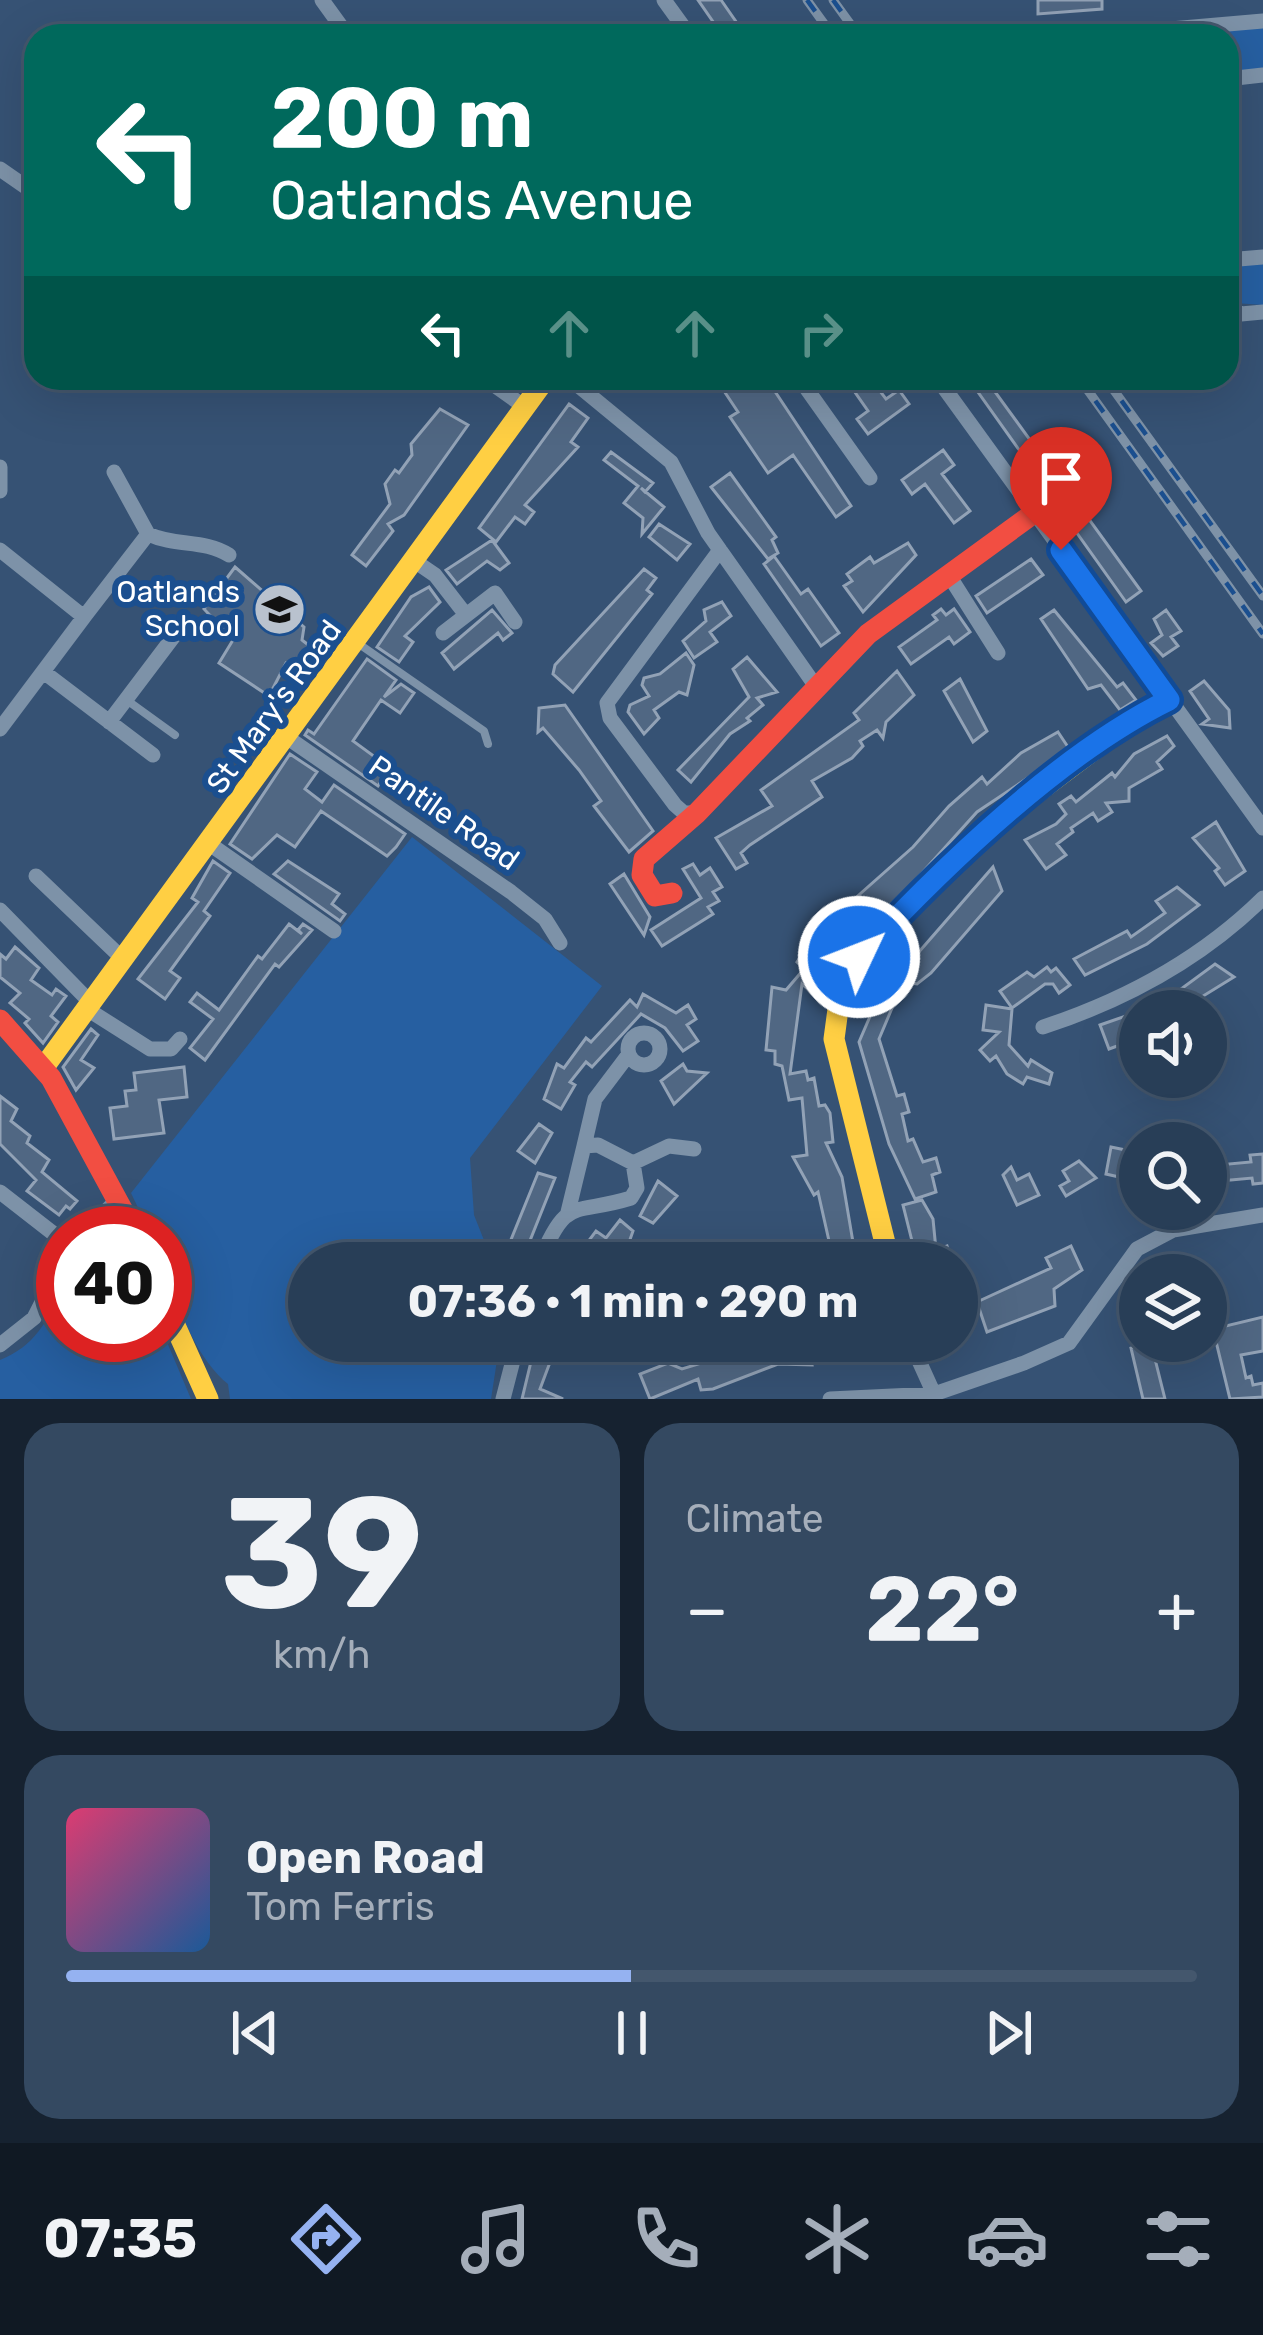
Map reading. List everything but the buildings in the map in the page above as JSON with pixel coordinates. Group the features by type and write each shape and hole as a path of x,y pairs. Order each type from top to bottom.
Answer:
{"street":[{"path":"1220,24 1263,20"},
{"path":"501,390 525,407"},
{"name":"St Mary's Road","path":"44,1067 211,844 537,390"},
{"path":"583,390 670,462 720,550 817,688"},
{"path":"808,390 870,478"},
{"path":"946,390 1263,828"},
{"path":"0,467 0,490"},
{"path":"114,472 148,534 178,544 210,543 230,555"},
{"path":"672,893 655,896 641,869 644,859 697,812 868,634 1034,513"},
{"path":"0,729 148,534"},
{"path":"0,550 84,617"},
{"path":"697,812 684,813 675,805 610,718 607,703 720,550"},
{"path":"416,562 436,575 466,614"},
{"path":"950,577 998,653"},
{"path":"443,634 495,593 515,622"},
{"path":"109,722 174,636"},
{"path":"45,673 153,755"},
{"path":"885,1242 834,1040 841,987 878,937 990,827 1140,715 1169,700"},
{"name":"Pantile Road","path":"288,738 512,892 545,919 560,943"},
{"path":"211,844 334,931"},
{"path":"36,876 124,960"},
{"path":"1043,1027 1092,1011 1154,980 1206,947 1263,898"},
{"path":"0,910 89,1006 150,1049 171,1049 180,1039"},
{"path":"0,1020 44,1067 122,1206"},
{"path":"551,1242 567,1215 595,1099 629,1054"},
{"path":"584,1146 598,1145 633,1163"},
{"path":"633,1163 668,1146 694,1149"},
{"path":"567,1215 580,1206 631,1198 637,1188 633,1163"},
{"path":"0,1192 36,1220"},
{"path":"111,1206 118,1199"},
{"path":"830,1399 934,1394 1070,1343 1137,1249 1173,1230 1263,1215"},
{"path":"0,1345 36,1314"},
{"path":"191,1362 208,1399"},
{"path":"503,1399 513,1362"},
{"path":"920,1362 934,1394"}],"lane":[{"path":"357,643 484,731 488,744"},
{"path":"126,699 175,735"}],"shaded area":[{"path":"1263,20 1263,69 1239,71 1239,24 1218,24"},
{"path":"1263,261 1263,305 1239,303 1239,263"},
{"path":"412,837 602,986 470,1158 474,1215 485,1242 288,1242 288,1362 497,1362 491,1399 230,1399 228,1384 192,1336 192,1206 137,1206 131,1193"},
{"path":"36,1334 36,1362 175,1362 191,1399 0,1399 0,1360"}],"railway":[{"path":"807,0 824,24"},
{"path":"833,0 850,24"},
{"path":"1088,390 1263,634"},
{"path":"1114,390 1263,596"}],"traffic: slow":[{"path":"44,1067 537,390"},
{"path":"885,1242 834,1039 841,987 859,957 990,828 1140,715 1169,700"},
{"path":"191,1362 208,1399"}],"traffic: jam":[{"path":"672,893 655,896 642,875 644,859 697,813 868,634 1034,513"},
{"path":"0,1020 51,1078 120,1206"}],"place":[{"name":"Oatlands School","path":"279,609"}],"route":[{"path":"859,957 990,827 1140,715 1169,700 1061,550"}]}
